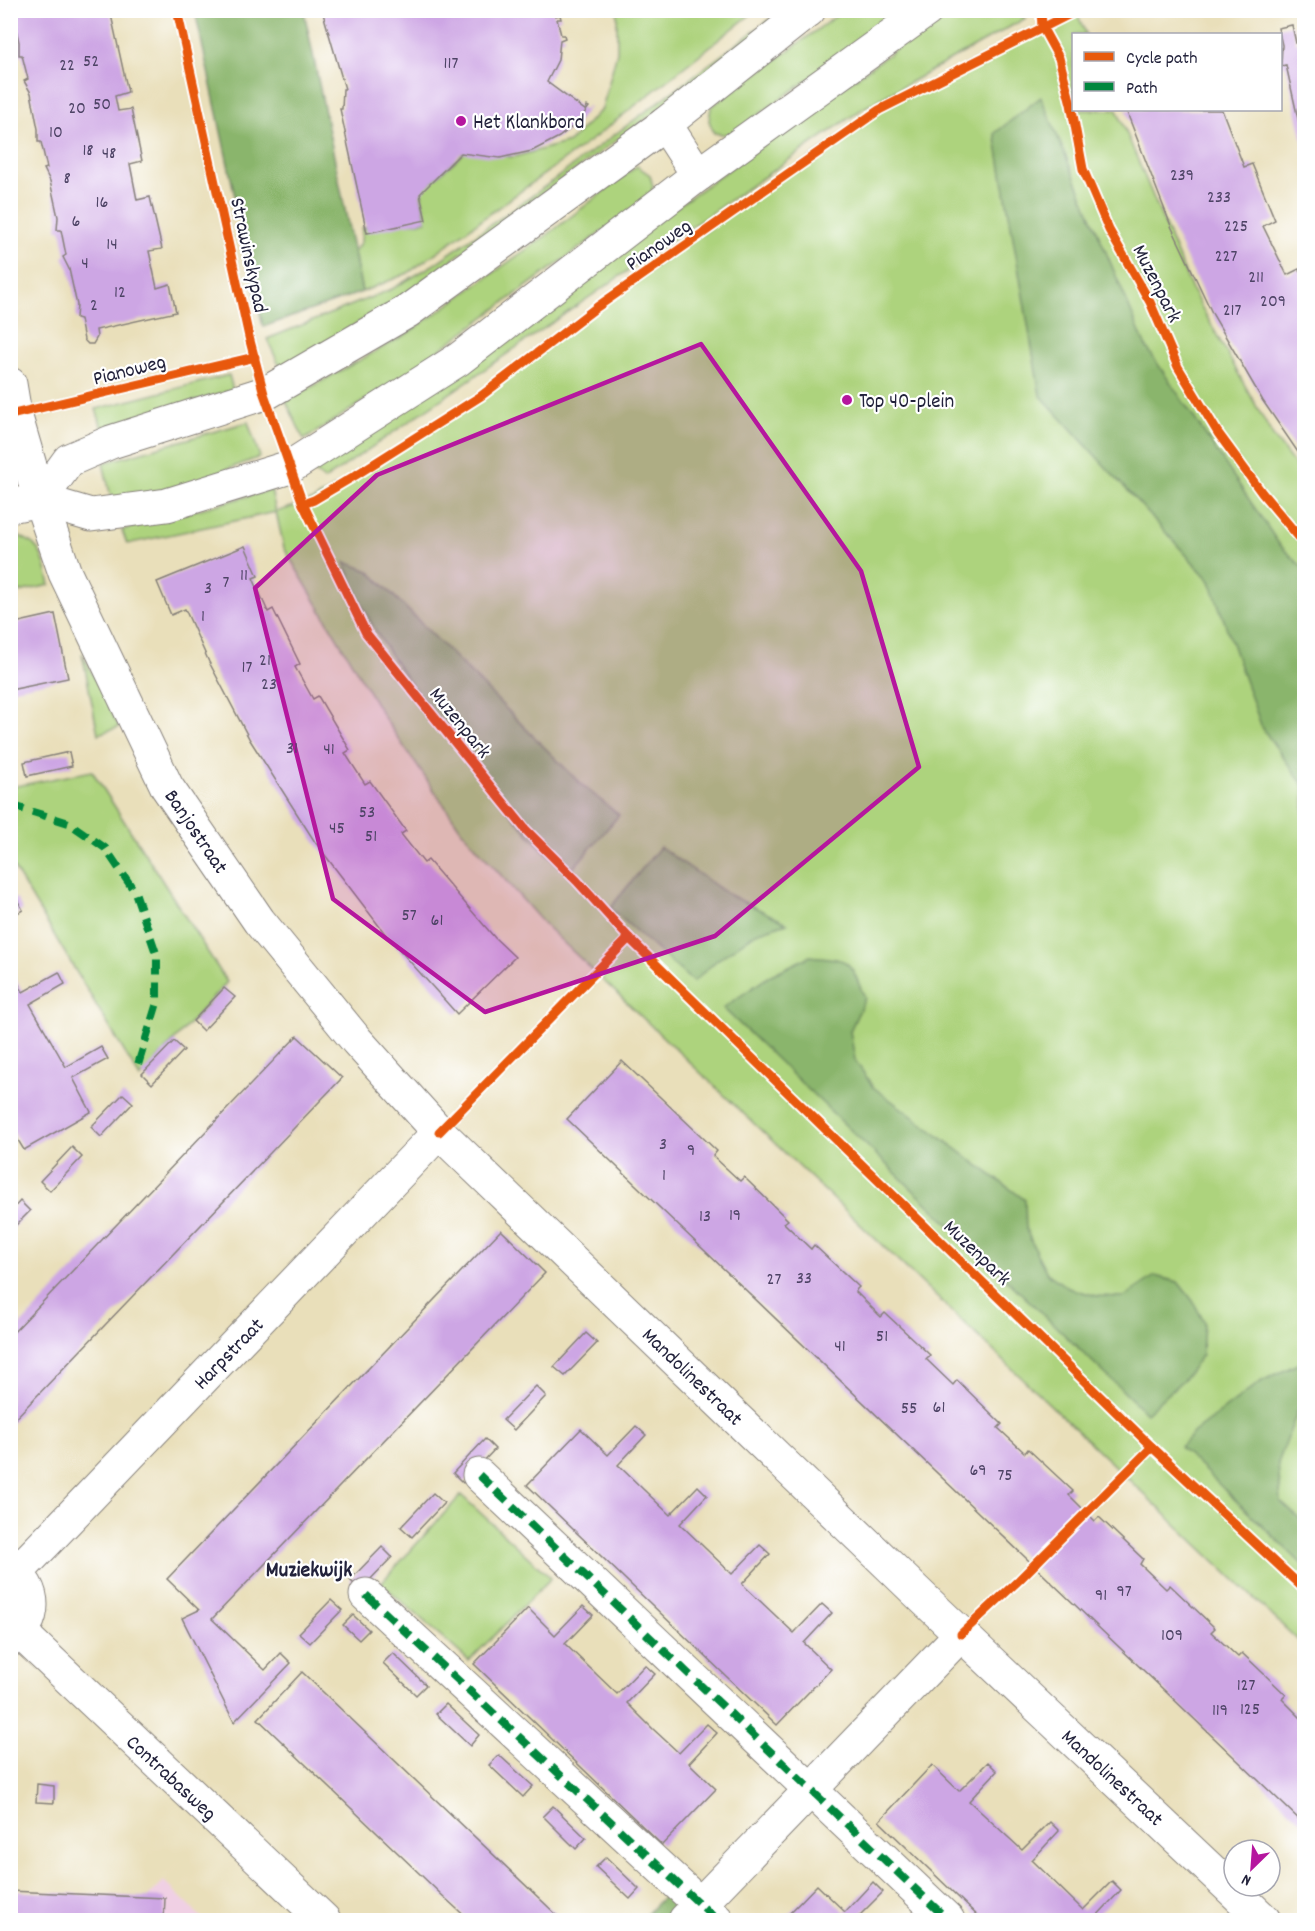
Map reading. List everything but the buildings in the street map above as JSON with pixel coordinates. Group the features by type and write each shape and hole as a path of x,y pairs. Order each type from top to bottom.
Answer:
{"street":[{"path":"25,503 69,460 111,442 268,392 408,311 666,124 809,10"},
{"name":"Pianoweg","path":"25,503 91,515 167,504 290,468 459,359 698,175 927,10"},
{"path":"666,124 698,175"},
{"name":"Banjostraat","path":"10,384 25,503 65,573 166,787 259,921 357,1041 432,1125"},
{"name":"Harpstraat","path":"13,1571 61,1528 432,1125"},
{"name":"Mandolinestraat","path":"432,1125 961,1634 1264,1920"},
{"path":"479,1474 948,1920"},
{"path":"13,1571 27,1586 32,1602 30,1619 16,1636"},
{"path":"366,1595 701,1915 810,1791 961,1634"},
{"name":"Contrabasweg","path":"16,1636 324,1920"}],"highlighted area":[{"path":"701,344 861,571 919,767 715,936 485,1012 333,899 255,588 377,475"}],"shaded area":[{"path":"164,1881 204,1920 125,1920"}],"green space":[{"path":"195,11 304,11 362,292 263,327"},
{"path":"617,11 755,11 594,138 408,273 362,292 354,252 361,242 362,228 426,221 421,191 465,152 514,157 569,142 602,109 617,52"},
{"path":"781,11 788,11 676,97 392,303 281,369 267,339 392,289 433,265 536,193"},
{"path":"843,11 904,11 730,135 714,133 709,121 711,107"},
{"path":"949,11 1013,11 1026,18 864,108 324,480 312,469"},
{"path":"1076,11 1086,33 1072,33 1072,111 1117,111 1192,290 1273,436 1304,477 1304,1646 545,925 462,831 385,719 284,548 276,512 314,500 481,396 597,307 879,110"},
{"path":"1041,97 1145,345 1279,544 1304,569 1304,786 1262,728 1210,581 1040,395 995,133"},
{"path":"637,166 650,175 653,187 651,196 406,374 304,440 286,401 405,335 547,235"},
{"path":"229,375 233,390 102,428 96,409"},
{"path":"248,422 260,457 188,484 112,502 103,463"},
{"path":"271,490 276,512 127,544 122,530"},
{"path":"10,533 35,546 43,558 50,585 11,594"},
{"path":"345,562 369,571 582,785 619,815 569,873 514,818 413,687 367,615"},
{"path":"82,653 119,727 98,734"},
{"path":"92,771 227,982 140,1078 11,863 11,787"},
{"path":"660,847 728,894 787,923 756,933 716,961 693,982 610,908"},
{"path":"810,956 842,961 852,969 865,998 850,1031 855,1060 873,1087 1025,1200 1026,1229 1047,1273 1068,1288 1097,1296 1124,1297 1155,1276 1178,1282 1193,1301 1204,1322 1202,1355 1184,1379 1146,1413 723,1008 771,975"},
{"path":"1304,1361 1304,1399 1278,1463 1281,1502 1304,1523 1304,1566 1180,1447 1194,1432 1262,1381"},
{"path":"461,1495 551,1578 469,1661 381,1583"},
{"path":"665,1895 690,1920 641,1920"}],"marked path":[{"path":"10,805 69,823 105,848 135,892 157,956 157,1003 137,1068"},
{"path":"479,1475 948,1920"},
{"path":"366,1595 717,1920"}],"cycle path":[{"name":"Strawinskypad","path":"177,10 249,337 264,394 303,504 366,633 526,830 629,938 1152,1447 1304,1589"},
{"name":"Muzenpark","path":"1041,10 1042,27 1059,58 1072,109"},
{"path":"303,504 356,475 481,396 597,307 879,110 1078,10"},
{"name":"Muzenpark","path":"1072,111 1083,169 1109,230 1150,302 1178,367 1218,433 1262,493 1304,543"},
{"path":"10,415 255,357"},
{"path":"439,1132 629,938"},
{"path":"961,1634 1019,1580 1152,1447"}],"place":[{"name":"Het Klankbord","path":"461,121"},
{"name":"Top 40-plein","path":"847,400"}],"district":[{"name":"Muziekwijk","path":"309,1568"}]}
